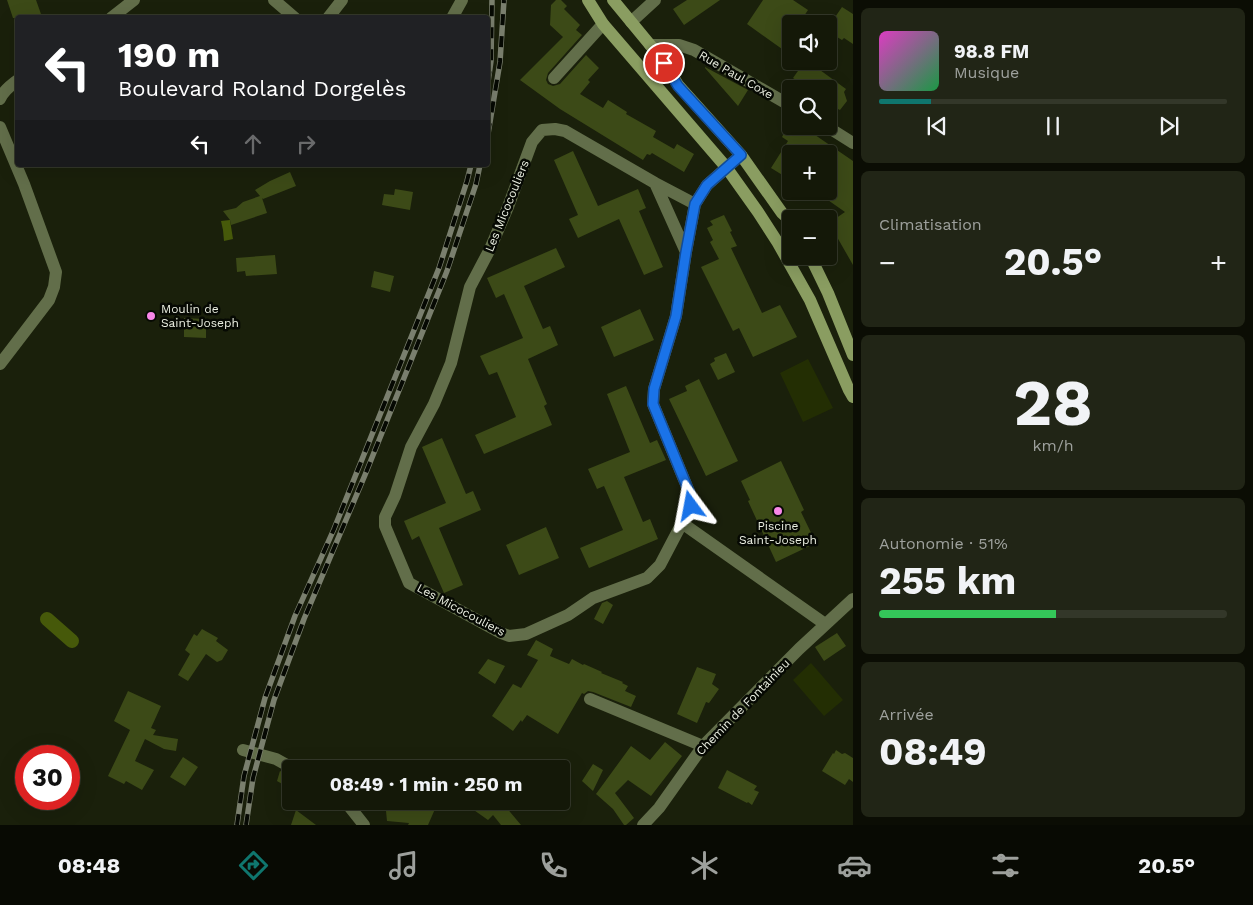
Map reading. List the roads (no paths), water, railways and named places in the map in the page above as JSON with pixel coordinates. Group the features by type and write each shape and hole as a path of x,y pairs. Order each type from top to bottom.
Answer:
{"main road":[{"path":"588,0 603,24 726,167 758,212 810,300 848,390 853,397"},
{"path":"613,0 664,63 678,86 741,155 782,213"},
{"path":"814,265 828,293 853,356"}],"street":[{"path":"114,15 134,0"},
{"path":"274,0 292,15"},
{"path":"330,15 342,0"},
{"path":"454,15 462,0"},
{"path":"631,22 655,0"},
{"path":"554,78 603,24"},
{"name":"Rue Paul Coxe","path":"650,45 679,46 694,50 782,101"},
{"path":"0,99 15,82"},
{"path":"0,127 15,163"},
{"name":"Les Micocouliers","path":"695,204 565,131 555,129 542,130 536,136 490,250 470,287 451,363 434,404 411,447 395,496 385,517 385,526 409,583 509,636 526,634 568,615 593,598 646,578 660,565 691,506 690,494 653,404 654,389 676,316 695,204 707,185 741,155"},
{"path":"837,133 853,143"},
{"path":"0,364 49,300 54,287 56,272 17,167"},
{"path":"655,183 686,252"},
{"path":"682,523 825,624"},
{"name":"Chemin de Fontainieu","path":"643,825 659,808 703,746 799,649 853,599"},
{"path":"590,699 703,746"},
{"path":"243,750 282,762"},
{"path":"352,810 364,825"}],"waterway":[{"path":"47,619 72,641"}],"railway":[{"path":"490,68 492,0"},
{"path":"490,122 500,62 504,0"},
{"path":"237,825 244,776 265,698 295,616 334,529 439,268 470,167"},
{"path":"246,825 253,778 274,700 304,619 365,475 447,271 476,184 480,167"}],"place":[{"name":"Moulin de Saint-Joseph","path":"151,316"},
{"name":"Piscine Saint-Joseph","path":"778,511"}]}
